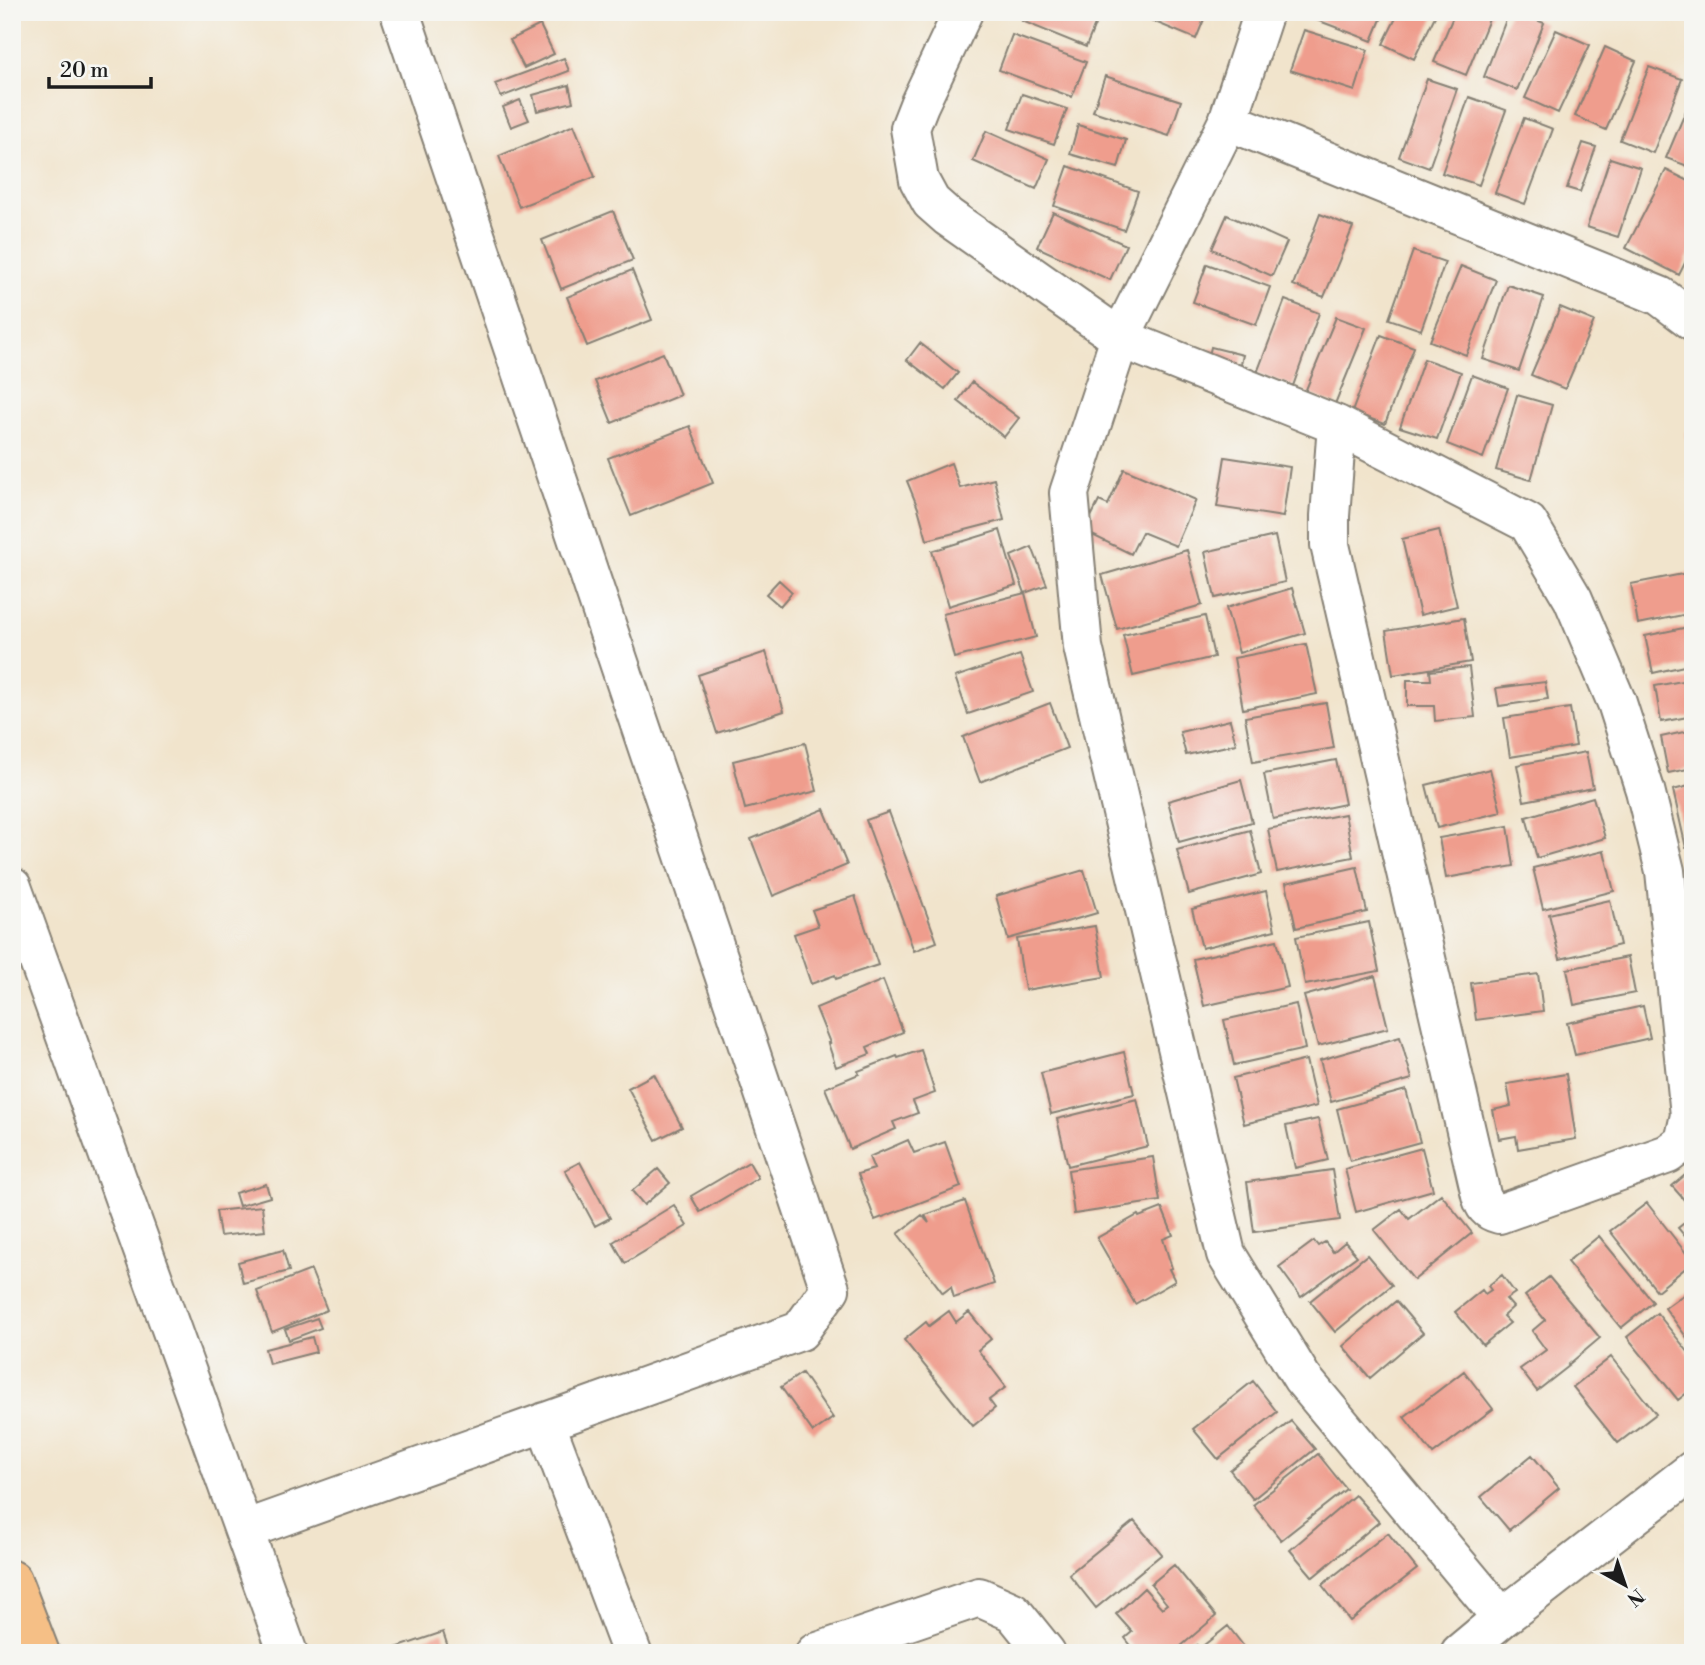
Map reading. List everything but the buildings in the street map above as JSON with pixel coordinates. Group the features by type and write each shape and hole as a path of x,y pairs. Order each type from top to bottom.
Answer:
{"highway":[{"path":"12,1580 40,1653"}],"street":[{"path":"244,1530 800,1331 830,1289 400,12"},
{"path":"963,12 910,128 919,180 931,202 948,217 1120,338 1337,425 1528,523 1573,599 1618,703 1644,790 1679,869 1690,1115 1684,1142 1668,1154 1499,1214 1484,1206 1330,545 1337,425"},
{"path":"1264,12 1228,121 1120,338 1069,492 1083,647 1226,1254 1302,1378 1502,1618"},
{"path":"1228,121 1660,296 1693,321"},
{"path":"12,887 288,1653"},
{"path":"545,1422 632,1653"},
{"path":"1460,1653 1693,1470"},
{"path":"815,1653 979,1597 1013,1612 1046,1653"}]}
